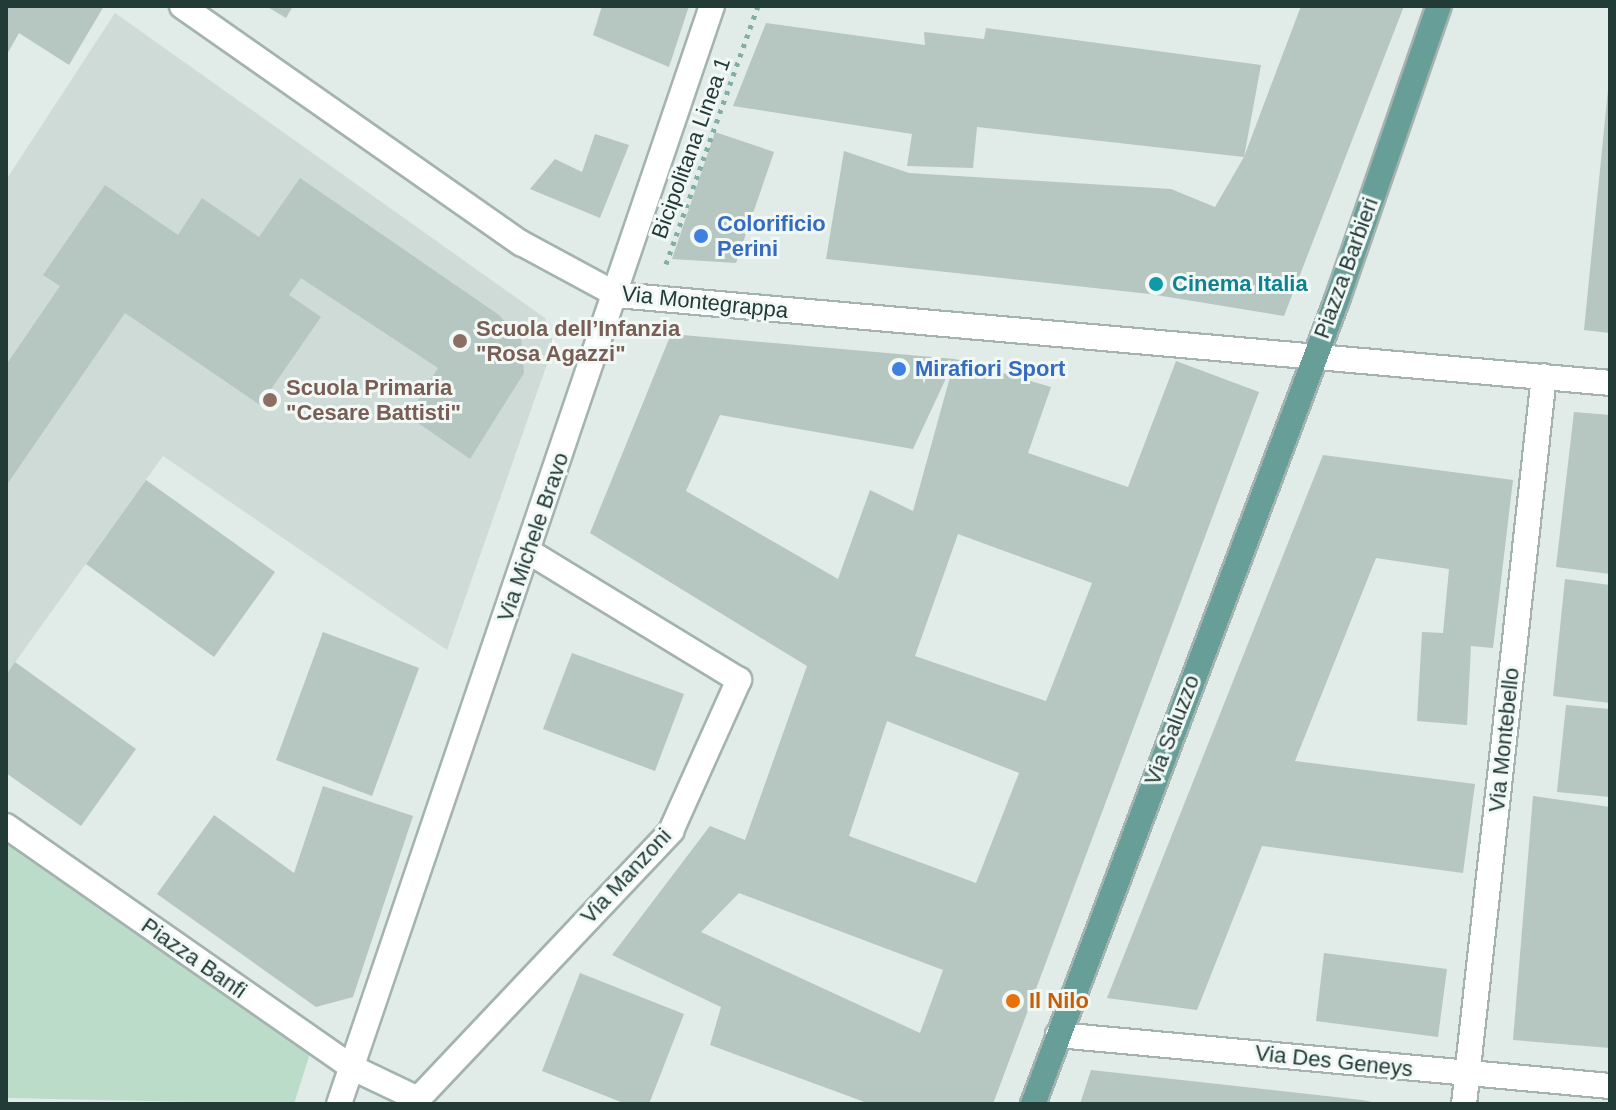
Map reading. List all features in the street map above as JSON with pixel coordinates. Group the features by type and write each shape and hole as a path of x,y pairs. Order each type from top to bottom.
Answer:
{"main road":[{"name":"Piazza Barbieri","path":"1313,357 1439,6"},
{"name":"Via Saluzzo","path":"1033,1104 1313,357"}],"street":[{"name":"Via Montegrappa","path":"182,6 521,243 617,295 1313,357"},
{"name":"Via Michele Bravo","path":"351,1067 617,295 712,6"},
{"name":"Piazza Barbieri","path":"1313,357 1610,383"},
{"name":"Via Montebello","path":"1464,1104 1544,376"},
{"name":"Via Manzoni","path":"351,1067 418,1099 671,831 739,680 528,551"},
{"name":"Piazza Banfi","path":"6,826 351,1067"},
{"name":"Via Des Geneys","path":"1058,1035 1610,1086"},
{"path":"339,1104 351,1067"}],"path":[{"name":"Bicipolitana Linea 1","path":"674,300 666,265 758,6"}],"shaded area":[{"name":"Scuola Primaria \"Cesare Battisti\"","path":"115,13 545,318 554,344 447,650 163,456 6,675 6,180"}],"green space":[{"path":"6,840 310,1053 294,1104 6,1098"}],"building":[{"path":"6,6 104,6 69,65 19,33 6,56"},
{"path":"266,6 293,6 286,18"},
{"path":"602,6 689,6 669,67 593,35"},
{"path":"1301,6 1404,6 1284,316 1150,294 826,259 844,151 909,173 1171,189 1215,207 1244,157"},
{"path":"766,23 925,45 924,32 984,39 986,28 1261,65 1244,157 977,127 973,168 907,166 912,134 733,106"},
{"path":"1610,90 1610,333 1584,330"},
{"path":"715,132 774,152 736,263 672,259"},
{"path":"595,134 629,145 600,218 530,189 555,159 582,172"},
{"path":"300,178 499,315 521,339 524,373 470,459 408,416 438,368 301,278 289,295 321,317 260,405 125,313 6,486 6,365 60,286 43,275 105,185 178,235 202,198 259,237"},
{"path":"671,334 955,359 1051,387 1028,453 1128,487 1176,361 1259,392 993,1104 870,1104 710,1045 721,1007 612,955 710,826 745,840 807,666 590,533","holes":["955,359 913,511 870,490 838,579 686,491 720,415 913,449","958,534 1092,583 1046,701 915,656","887,721 1019,773 976,883 849,836","739,893 943,970 920,1033 701,932"]},
{"path":"1574,412 1610,415 1610,574 1556,567"},
{"path":"1323,455 1513,480 1493,648 1471,646 1467,725 1417,721 1422,632 1443,633 1449,569 1376,558 1295,761 1475,784 1463,873 1262,846 1197,1010 1107,998"},
{"path":"146,480 275,572 214,657 86,564"},
{"path":"1565,579 1610,585 1610,703 1553,696"},
{"path":"323,632 419,668 372,796 276,760"},
{"path":"572,653 684,694 655,771 543,729"},
{"path":"15,662 136,749 81,826 6,773 6,675"},
{"path":"1566,705 1610,709 1610,797 1557,792"},
{"path":"323,786 413,816 353,997 316,1007 157,894 214,815 294,873"},
{"path":"1533,796 1610,807 1610,1048 1513,1040"},
{"path":"1324,953 1447,969 1438,1037 1316,1021"},
{"path":"580,973 684,1014 649,1104 626,1104 542,1071"},
{"path":"1091,1070 1362,1100 1382,1104 1080,1104"}],"place":[{"name":"Colorificio Perini","path":"701,236"},
{"name":"Cinema Italia","path":"1156,284"},
{"name":"Scuola dell’Infanzia \"Rosa Agazzi\"","path":"460,341"},
{"name":"Mirafiori Sport","path":"899,369"},
{"name":"Scuola Primaria \"Cesare Battisti\"","path":"270,400"},
{"name":"Il Nilo","path":"1013,1001"}]}
